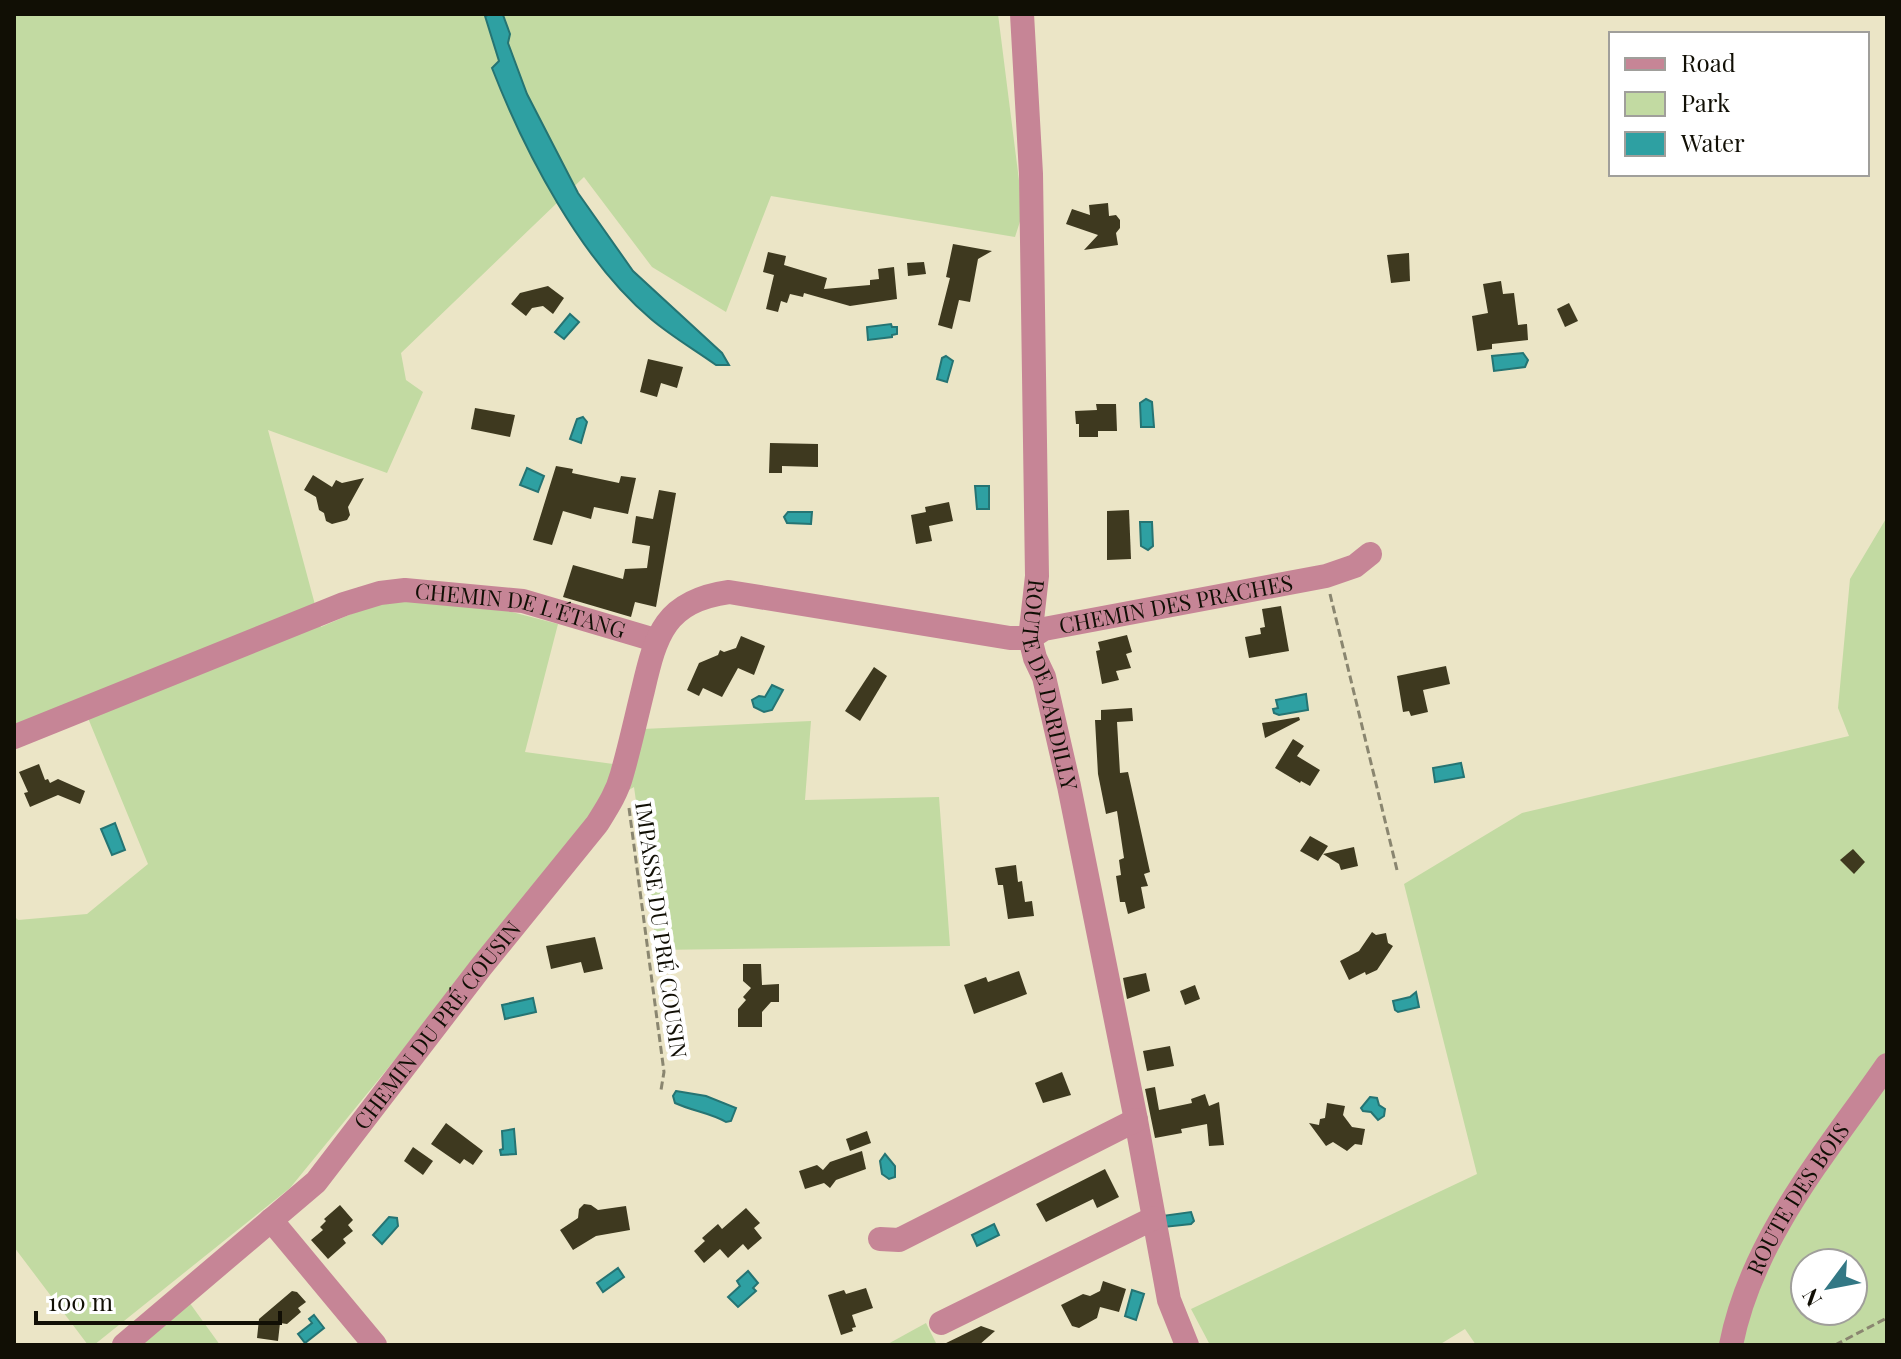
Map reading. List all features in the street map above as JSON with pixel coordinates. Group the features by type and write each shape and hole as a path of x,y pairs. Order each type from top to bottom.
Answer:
{"street":[{"name":"ROUTE DE DARDILLY","path":"1022,14 1031,174 1037,576 1035,604 1029,625 1030,638 1044,677 1069,786 1169,1300 1187,1345"},
{"name":"CHEMIN DES PRACHES","path":"1030,638 1044,629 1326,576 1355,566 1370,554"},
{"name":"CHEMIN DE L'ÉTANG","path":"14,737 344,604 380,593 405,590 523,601 655,640 675,614 691,602 708,595 729,592 1010,638 1030,638"},
{"name":"CHEMIN DU PRÉ COUSIN","path":"124,1345 316,1182 481,967 597,824 612,800 622,775 655,640"},
{"name":"ROUTE DES BOIS","path":"1731,1345 1740,1309 1765,1246 1887,1065"},
{"path":"880,1239 899,1240 1136,1120"},
{"path":"941,1323 1154,1218"},
{"path":"271,1220 375,1345"}],"path":[{"path":"1326,576 1397,870"},
{"name":"IMPASSE DU PRÉ COUSIN","path":"629,809 664,1072 661,1090"},
{"path":"1835,1345 1887,1318"}],"green space":[{"path":"14,14 998,14 1023,212 1015,237 771,196 726,312 652,267 584,177 401,353 406,380 423,392 387,473 268,430 321,627 386,599 497,608 558,624 525,752 628,766 643,729 811,721 805,800 939,797 950,946 657,950 634,787 603,805 290,1188 94,1345 88,1345 14,1247 14,916 18,920 87,914 148,864 81,701 14,728"},
{"path":"1887,517 1887,1345 1476,1345 1465,1329 1439,1345 1210,1345 1191,1309 1477,1174 1404,884 1522,813 1849,736 1838,708 1850,579"},
{"path":"189,1302 220,1345 135,1345"},
{"path":"926,1323 937,1345 886,1345"}],"water":[{"path":"503,15 510,34 508,43 527,94 578,193 633,271 722,353 729,365 716,365 651,319 625,295 579,236 538,169 505,101 492,68 499,61 485,16"},
{"path":"570,314 579,322 564,339 555,332"},
{"path":"891,324 897,327 897,334 868,340 867,327"},
{"path":"1523,353 1528,360 1525,367 1494,371 1492,356"},
{"path":"946,356 953,361 947,382 937,379 942,358"},
{"path":"1146,399 1152,402 1154,427 1141,427 1140,403"},
{"path":"583,417 587,422 581,443 570,439 577,419"},
{"path":"527,468 544,476 538,492 520,485"},
{"path":"975,486 989,486 989,509 977,509"},
{"path":"788,512 812,512 811,524 787,523 784,517"},
{"path":"1140,522 1152,522 1153,546 1148,550 1141,546"},
{"path":"772,685 783,690 772,710 764,712 754,707 752,700 765,697"},
{"path":"1306,694 1308,710 1279,715 1274,713 1273,709 1278,708 1276,700"},
{"path":"1461,763 1464,777 1435,782 1433,768"},
{"path":"115,823 125,850 112,855 101,829"},
{"path":"1416,992 1419,1007 1395,1010 1393,1001 1410,997"},
{"path":"533,998 536,1012 505,1019 502,1005"},
{"path":"676,1091 706,1096 736,1108 731,1121 726,1122 675,1103 673,1096"},
{"path":"1370,1097 1377,1098 1379,1105 1385,1109 1384,1116 1378,1120 1371,1112 1361,1108"},
{"path":"514,1129 516,1154 501,1155 502,1131"},
{"path":"885,1154 895,1166 895,1177 889,1179 882,1174 880,1161"},
{"path":"1191,1212 1194,1221 1191,1224 1164,1227 1162,1216"},
{"path":"389,1217 397,1218 398,1226 382,1244 373,1235"},
{"path":"994,1224 999,1235 977,1246 972,1235"},
{"path":"618,1268 624,1277 603,1292 597,1283"},
{"path":"748,1271 758,1283 753,1288 756,1291 738,1307 728,1297 740,1286 737,1281"},
{"path":"1132,1290 1144,1294 1136,1320 1125,1316"},
{"path":"314,1315 324,1328 305,1343 298,1334 312,1323 309,1319"}],"building":[{"path":"1108,203 1109,216 1116,215 1120,220 1116,233 1118,245 1084,250 1098,235 1066,224 1072,209 1090,215 1089,205"},
{"path":"953,244 992,251 978,259 970,302 959,300 952,329 938,325 950,278 946,277"},
{"path":"768,252 786,256 784,265 827,278 824,289 870,285 870,280 879,279 878,269 894,267 897,299 850,306 804,293 803,297 790,294 787,303 781,301 778,312 766,309 774,275 763,272"},
{"path":"1409,253 1410,281 1391,283 1387,255"},
{"path":"924,262 926,274 908,276 907,263"},
{"path":"1501,281 1503,294 1514,293 1518,325 1527,324 1528,340 1492,344 1492,349 1477,351 1472,316 1488,313 1483,284"},
{"path":"548,286 564,298 553,314 543,306 532,308 526,316 511,304 520,293"},
{"path":"1569,303 1578,321 1565,327 1557,309"},
{"path":"648,359 683,367 677,388 661,383 657,397 640,392"},
{"path":"1096,404 1116,404 1117,431 1098,431 1098,437 1079,437 1075,411 1097,410"},
{"path":"475,408 515,415 510,437 471,429"},
{"path":"770,443 818,444 818,467 782,466 782,473 769,473"},
{"path":"556,466 573,469 572,473 619,483 621,476 636,478 628,514 594,507 591,519 563,511 552,545 533,540"},
{"path":"313,475 332,487 336,480 342,483 364,478 348,507 350,515 347,520 332,524 326,521 316,497 304,490"},
{"path":"659,490 676,493 656,607 635,602 631,617 563,597 573,565 623,579 625,569 647,568 650,546 632,543 636,516 653,519"},
{"path":"949,502 953,521 929,526 932,541 916,544 911,515 926,512 925,507"},
{"path":"1129,510 1131,559 1107,560 1107,511"},
{"path":"1281,606 1289,651 1249,658 1245,637 1261,634 1260,628 1265,627 1262,609"},
{"path":"1127,635 1132,652 1126,654 1131,668 1116,671 1119,680 1102,684 1096,651 1100,650 1098,642"},
{"path":"741,636 765,646 754,675 738,668 722,697 703,688 699,696 687,690 699,663 718,655 720,650 724,652 736,648"},
{"path":"1446,666 1450,684 1423,690 1428,712 1411,716 1409,711 1403,712 1397,676"},
{"path":"874,667 887,676 860,721 845,711"},
{"path":"1132,708 1133,721 1117,722 1120,773 1128,772 1150,872 1144,874 1148,886 1141,887 1145,908 1128,914 1125,902 1120,902 1116,876 1121,875 1119,860 1124,858 1117,811 1106,814 1098,774 1095,720 1101,720 1101,710"},
{"path":"1299,717 1300,720 1265,738 1262,723"},
{"path":"1293,739 1304,746 1297,756 1320,770 1310,786 1275,768"},
{"path":"39,764 45,780 48,779 50,783 58,779 85,791 80,804 58,795 30,807 24,793 28,792 19,772"},
{"path":"1310,836 1328,846 1318,861 1300,851"},
{"path":"1354,847 1358,866 1341,870 1339,864 1323,854"},
{"path":"1853,849 1865,862 1854,874 1840,860"},
{"path":"1016,865 1025,902 1032,901 1034,916 1008,919 1003,885 998,885 995,868"},
{"path":"1372,932 1376,935 1386,933 1388,943 1393,946 1377,970 1349,980 1340,961 1359,951"},
{"path":"595,937 603,969 584,973 581,962 551,969 546,946"},
{"path":"743,964 761,964 762,985 779,984 779,1002 771,1002 762,1012 762,1027 738,1027 738,1009 751,988 743,981"},
{"path":"1019,971 1027,994 974,1014 964,985 986,977 988,982"},
{"path":"1146,973 1150,991 1127,999 1123,978"},
{"path":"1195,985 1200,999 1185,1005 1180,991"},
{"path":"1170,1046 1174,1066 1147,1071 1143,1051"},
{"path":"1062,1072 1071,1095 1043,1103 1035,1083"},
{"path":"1155,1087 1159,1110 1192,1103 1191,1099 1205,1094 1209,1106 1219,1102 1224,1145 1209,1146 1207,1124 1155,1138 1145,1089"},
{"path":"1327,1103 1345,1106 1343,1115 1352,1127 1365,1129 1362,1145 1355,1144 1347,1151 1333,1142 1326,1146 1309,1123 1319,1125 1320,1119 1325,1118"},
{"path":"446,1123 483,1151 473,1165 464,1159 460,1164 431,1144"},
{"path":"867,1131 871,1143 850,1151 846,1139"},
{"path":"413,1147 433,1161 423,1175 404,1161"},
{"path":"862,1151 866,1169 836,1180 830,1188 824,1183 805,1189 799,1171 817,1165 823,1170 830,1162"},
{"path":"1105,1169 1119,1197 1097,1208 1093,1199 1046,1222 1036,1204"},
{"path":"584,1204 598,1210 626,1206 630,1230 596,1236 573,1250 560,1230 578,1218 579,1209"},
{"path":"340,1205 353,1220 348,1225 353,1231 343,1239 346,1243 328,1259 311,1240 323,1230 320,1227 326,1221 324,1219"},
{"path":"746,1208 760,1223 754,1228 762,1238 748,1250 743,1244 728,1258 720,1249 704,1263 694,1251 705,1241 702,1238 718,1224 722,1229"},
{"path":"1103,1281 1126,1289 1119,1312 1100,1307 1097,1318 1079,1328 1072,1326 1061,1305 1083,1294 1090,1296 1100,1291"},
{"path":"866,1288 873,1308 852,1315 856,1327 841,1335 828,1295"},
{"path":"292,1291 306,1302 298,1308 301,1312 287,1324 280,1323 278,1341 257,1338 259,1319"},
{"path":"981,1326 995,1331 979,1345 942,1345"}]}
